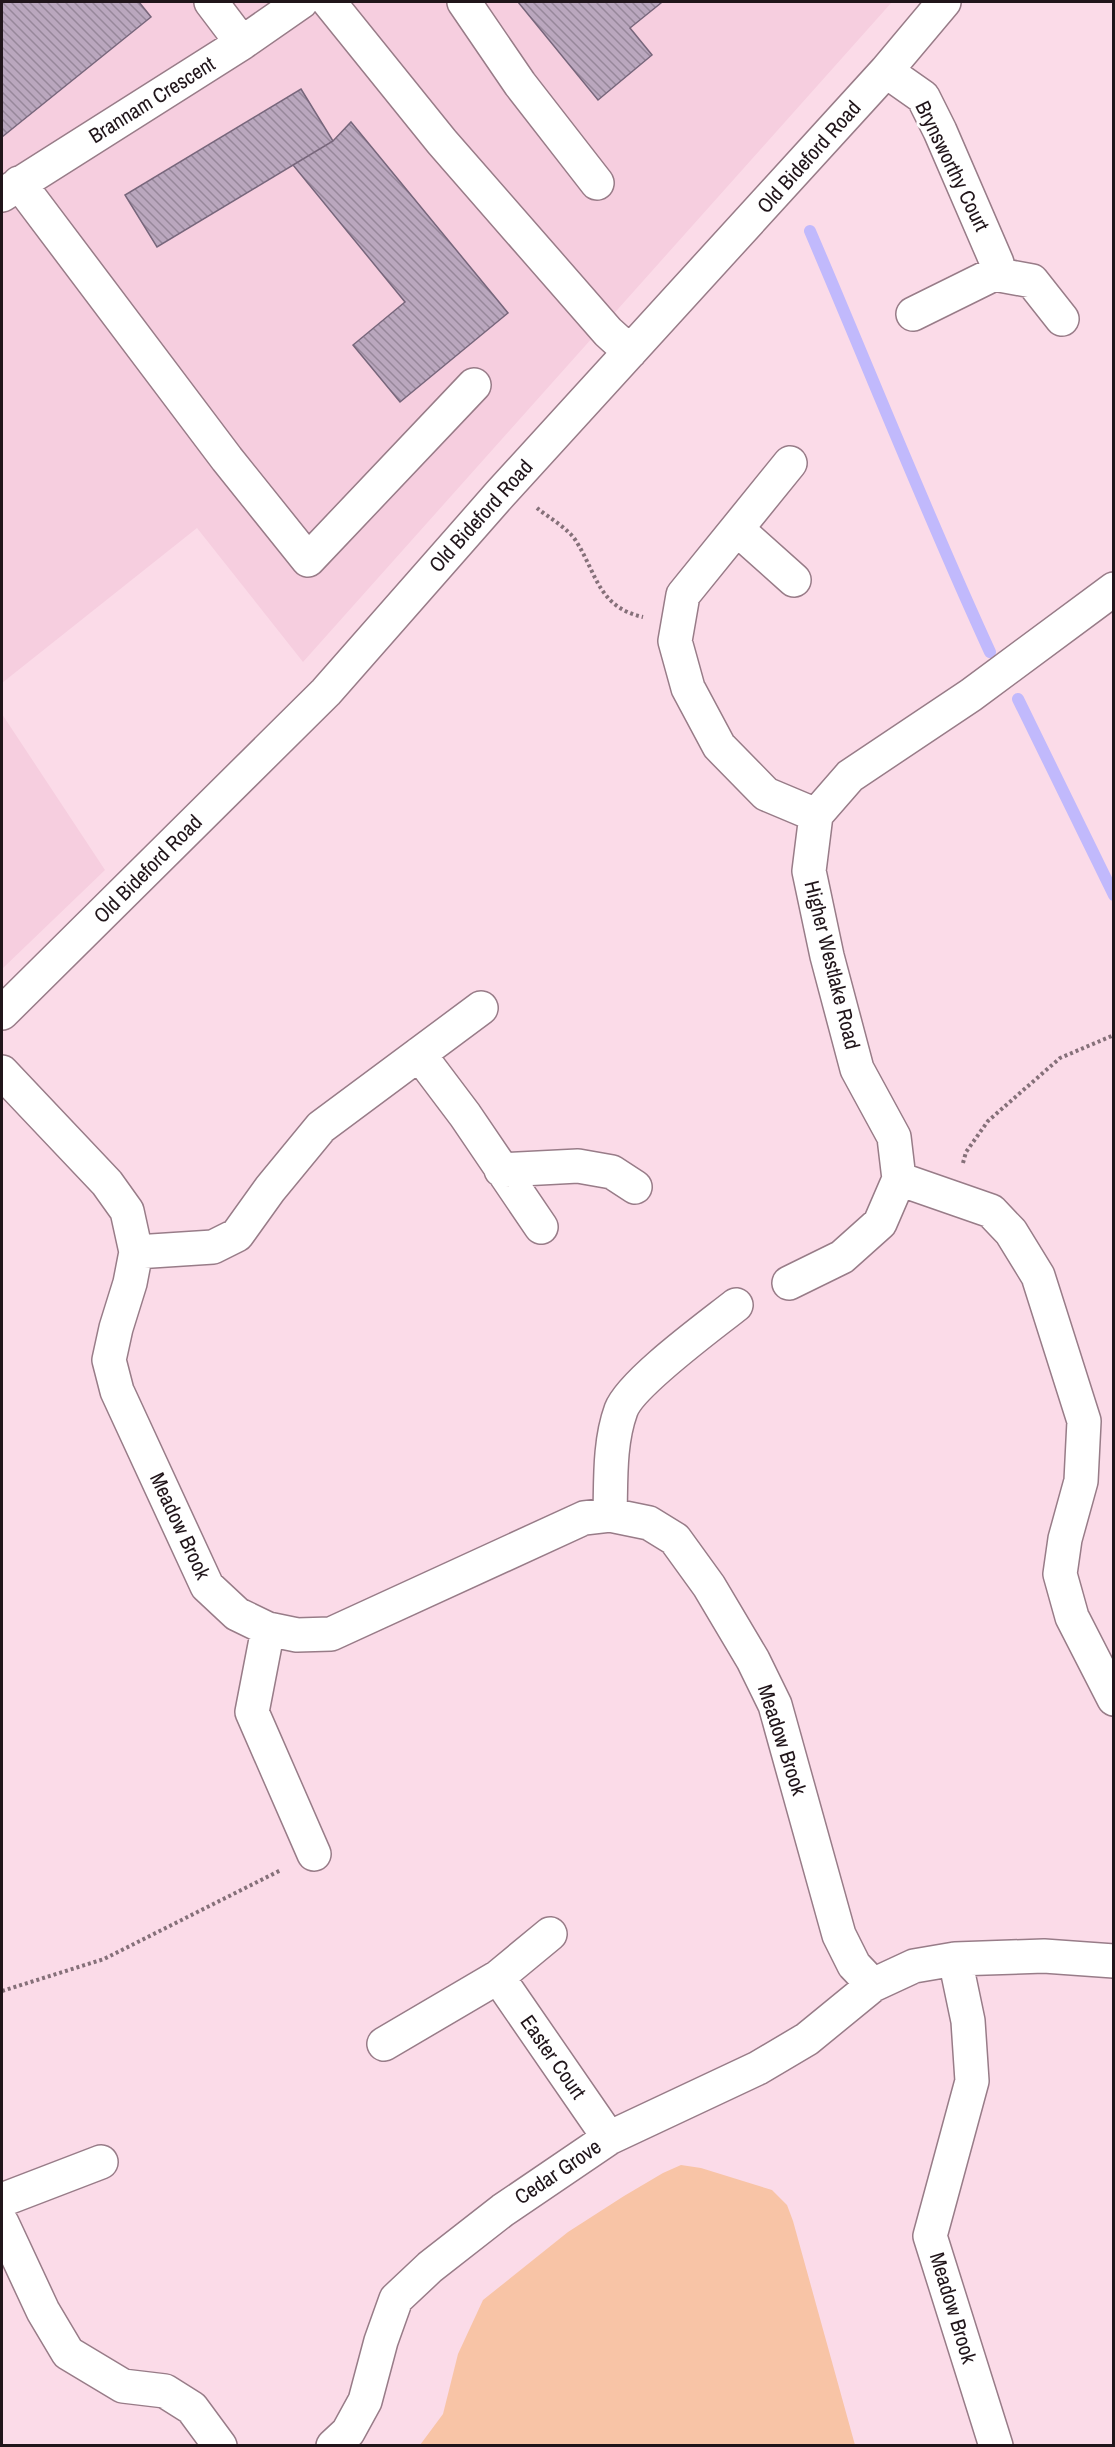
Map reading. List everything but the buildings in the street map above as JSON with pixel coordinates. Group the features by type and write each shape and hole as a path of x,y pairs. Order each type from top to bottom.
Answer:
{"street":[{"path":"211,2 242,43"},
{"name":"Brannam Crescent","path":"10,189 242,43 301,2"},
{"path":"329,2 442,142 608,332 630,352"},
{"path":"464,2 520,84 597,183"},
{"name":"Old Bideford Road","path":"2,1013 326,692 500,494 886,71 944,2"},
{"name":"Brynsworthy Court","path":"886,71 923,97 940,130 997,263 994,274"},
{"path":"10,189 308,560 474,385"},
{"path":"913,314 994,274 1032,281 1062,319"},
{"path":"790,463 738,530 683,594 675,641 688,688 719,746 766,794 816,815 850,776 971,695 1113,589"},
{"path":"738,530 794,580"},
{"name":"Higher Westlake Road","path":"816,815 809,872 827,956 857,1069 894,1137 899,1179"},
{"path":"135,1252 213,1247 237,1235 270,1189 321,1127 481,1008"},
{"path":"419,1054 465,1115 541,1227"},
{"name":"Meadow Brook","path":"2,1072 107,1183 127,1211 135,1252 130,1283 109,1360 117,1391 207,1586 237,1614 268,1629 297,1635 331,1634 584,1518 610,1515 649,1523 675,1539 709,1586 753,1660 775,1705 839,1935 854,1965 873,1985"},
{"path":"501,1170 578,1166 612,1172 635,1188"},
{"path":"789,1283 842,1257 880,1223 899,1179 991,1211 1011,1232 1038,1276 1084,1421 1082,1481 1065,1539 1060,1574 1071,1617 1113,1699"},
{"path":"610,1515 612,1454 621,1408 647,1377 736,1305"},
{"path":"268,1629 252,1712 314,1854"},
{"path":"384,2044 498,1977 550,1934"},
{"name":"Cedar Grove","path":"333,2445 348,2432 365,2401 381,2341 396,2299 430,2267 503,2210 609,2138 758,2068 807,2039 873,1985 914,1966 955,1959 1044,1956 1113,1961"},
{"name":"Meadow Brook","path":"955,1959 968,2021 972,2081 930,2236 996,2445"},
{"name":"Easter Court","path":"498,1977 609,2138"},
{"path":"2,2200 101,2162"},
{"path":"2,2223 43,2312 68,2353 123,2386 165,2391 192,2408 220,2445"}],"path":[{"path":"500,494 536,508 575,539 608,600 628,614 678,624"},
{"path":"954,1197 966,1152 988,1121 1060,1058 1113,1035"},
{"path":"2,1991 104,1959 314,1854"}],"shaded area":[{"path":"2,2 892,2 303,662 197,528 2,683"},
{"path":"2,714 105,870 2,969"},
{"path":"681,2165 701,2168 772,2190 787,2205 855,2445 420,2445 443,2414 458,2354 483,2300 568,2232 624,2196"}],"waterway":[{"path":"810,231 990,652"},
{"path":"1018,699 1114,895"}]}
